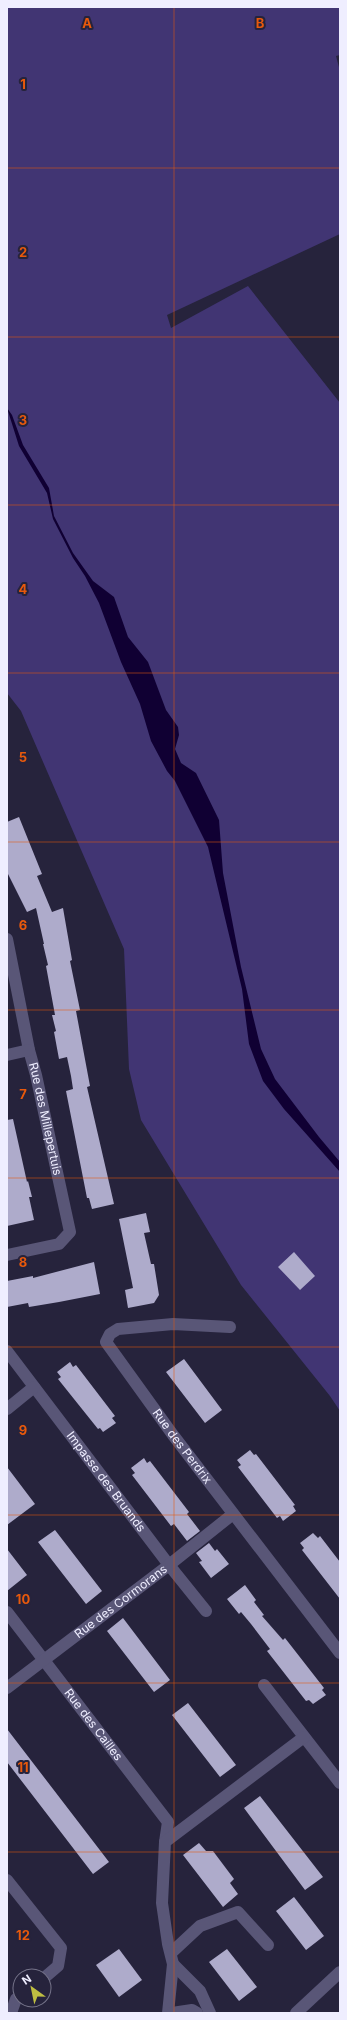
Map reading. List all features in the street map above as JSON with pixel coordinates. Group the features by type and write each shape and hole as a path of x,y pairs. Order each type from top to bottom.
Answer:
{"street":[{"name":"Rue des Millepertuis","path":"7,939 29,1050 36,1075 70,1232 59,1244 7,1255"},
{"path":"7,1055 29,1050"},
{"name":"Rue des Perdrix","path":"230,1326 173,1324 118,1329 110,1334 106,1342 124,1369 233,1514 340,1652"},
{"name":"Impasse des Bruands","path":"7,1351 169,1565 206,1611"},
{"path":"7,1409 34,1387"},
{"name":"Rue des Cormorans","path":"7,1688 169,1565 233,1514"},
{"name":"Rue des Cailles","path":"7,1612 168,1822 165,1842 162,1903 168,1944 172,1958"},
{"path":"264,1685 340,1782"},
{"path":"165,1842 304,1737"},
{"path":"7,1880 61,1948 58,1966 52,1971"},
{"path":"168,2013 172,1958 200,1926 238,1912 268,1945"},
{"path":"172,1958 200,1991 210,2013"},
{"path":"296,2013 340,1972"},
{"path":"172,2013 192,2010 197,2013"}],"shaded area":[{"path":"7,7 340,7 340,55 336,56 340,71 340,234 167,315 171,328 248,286 340,403 340,1411 330,1396 241,1285 141,1120 129,1069 124,949 21,711 7,693"},
{"path":"7,408 12,415 23,445 49,488 54,516 73,553 93,581 114,597 128,637 148,662 166,710 178,727 179,735 175,749 181,763 196,773 219,820 223,873 241,967 261,1049 275,1079 340,1162 340,1172 284,1109 263,1081 249,1044 242,989 208,847 175,781 167,771 151,741 140,704 121,662 99,603 53,519 47,493 19,446"}],"building":[{"path":"19,817 42,874 37,876 52,912 63,908 72,960 70,961 80,1010 76,1011 90,1086 87,1087 114,1204 92,1209 89,1198 87,1198 66,1091 73,1089 67,1057 59,1059 54,1032 56,1031 52,1015 55,1015 46,966 48,965 36,908 27,912 7,872 7,822"},
{"path":"13,1119 27,1182 28,1181 32,1197 29,1197 34,1220 7,1226 7,1120"},
{"path":"146,1213 150,1232 144,1233 151,1264 154,1264 159,1295 154,1303 128,1308 125,1290 133,1288 119,1219"},
{"path":"294,1252 315,1276 300,1290 278,1267"},
{"path":"94,1262 100,1294 29,1307 28,1303 7,1307 7,1281 33,1276 33,1278"},
{"path":"184,1359 222,1410 205,1423 166,1372"},
{"path":"70,1362 73,1367 76,1365 115,1416 112,1418 116,1423 103,1432 100,1428 98,1429 58,1379 61,1377 57,1372"},
{"path":"250,1450 254,1455 256,1454 295,1505 293,1506 296,1511 283,1521 280,1516 277,1518 238,1467 241,1465 237,1460"},
{"path":"144,1458 147,1463 150,1461 189,1512 187,1514 200,1531 187,1541 174,1524 171,1526 132,1475 135,1473 131,1468"},
{"path":"7,1467 35,1504 7,1525"},
{"path":"55,1530 102,1591 86,1604 38,1542"},
{"path":"313,1533 318,1538 320,1536 340,1562 340,1599 302,1550 304,1548 300,1543"},
{"path":"209,1543 215,1551 217,1549 229,1564 211,1578 199,1562 202,1561 196,1553"},
{"path":"7,1549 27,1575 7,1591"},
{"path":"245,1585 256,1600 254,1602 264,1615 262,1616 283,1640 285,1638 324,1688 322,1690 326,1695 313,1704 309,1700 306,1701 267,1651 270,1649 251,1624 241,1612 239,1614 227,1599"},
{"path":"123,1618 170,1680 154,1692 107,1631"},
{"path":"188,1703 236,1765 220,1777 172,1715"},
{"path":"7,1729 109,1862 93,1874 7,1762"},
{"path":"260,1796 323,1877 305,1890 244,1808"},
{"path":"199,1843 206,1851 213,1851 234,1879 230,1883 238,1894 223,1907 183,1855"},
{"path":"294,1897 324,1936 306,1950 276,1911"},
{"path":"119,1949 142,1980 119,1997 96,1965"},
{"path":"227,1949 257,1987 239,2001 209,1962"}]}
